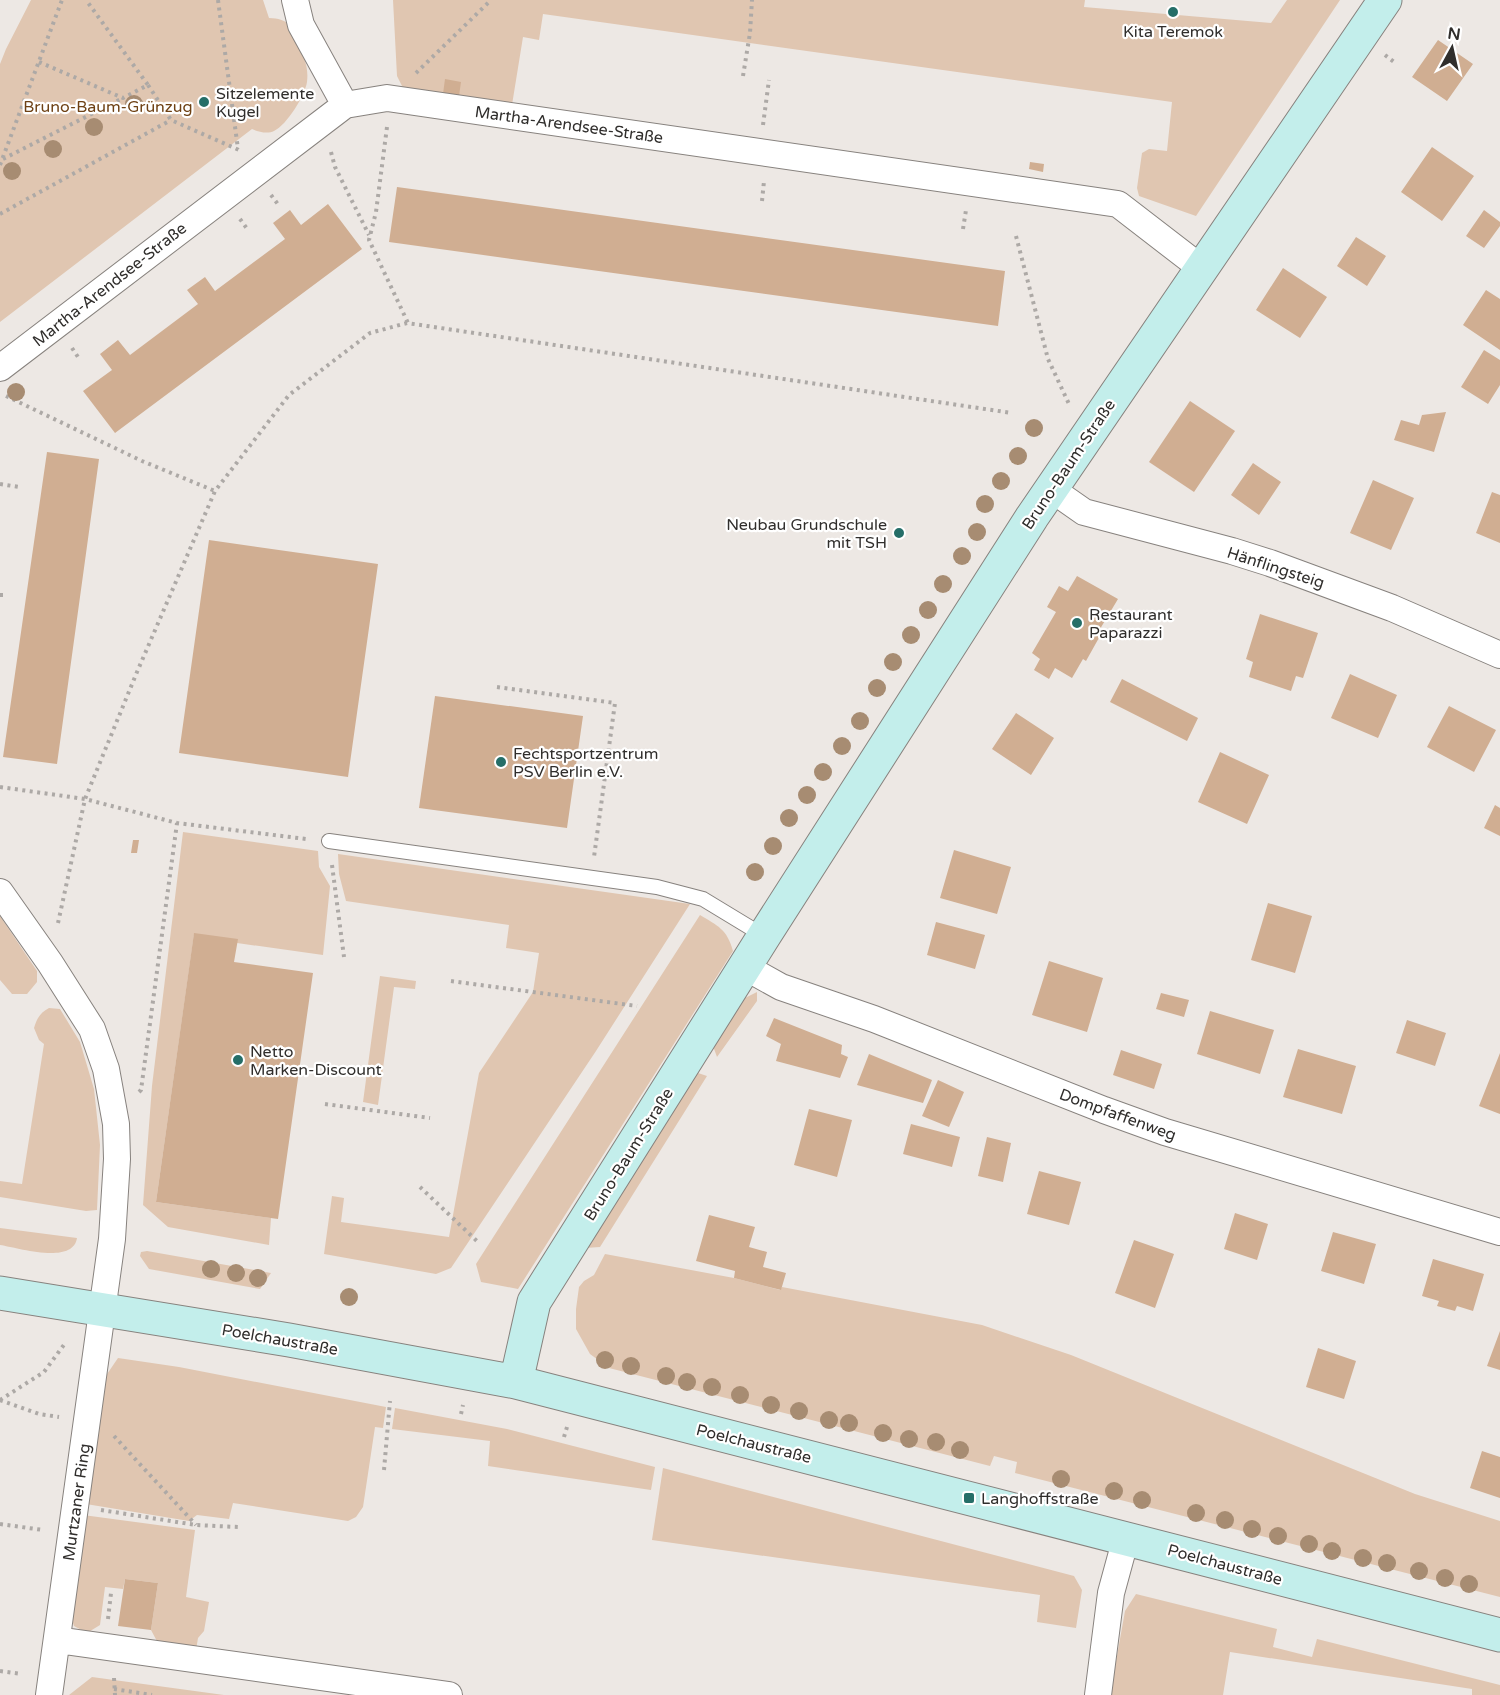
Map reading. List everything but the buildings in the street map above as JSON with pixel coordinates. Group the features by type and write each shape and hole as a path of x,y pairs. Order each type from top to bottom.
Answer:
{"street":[{"path":"295,0 300,25 345,105"},
{"name":"Bruno-Baum-Straße","path":"516,1382 534,1302 764,936 1051,489 1385,0"},
{"name":"Martha-Arendsee-Straße","path":"0,368 345,105 387,98 1118,204 1201,268"},
{"name":"Hänflingsteig","path":"1051,489 1084,512 1232,551 1281,567 1392,608 1500,655"},
{"path":"0,892 50,963 92,1029 106,1069 116,1124 117,1160 112,1239 103,1309"},
{"name":"Dompfaffenweg","path":"745,967 781,987 874,1019 1104,1110 1166,1132 1500,1233"},
{"name":"Poelchaustraße","path":"0,1293 516,1382 1500,1635"},
{"name":"Murtzaner Ring","path":"49,1695 103,1309"},
{"path":"1098,1695 1111,1593 1126,1538"},
{"path":"57,1640 449,1695"}],"lane":[{"path":"329,841 657,887 696,896 764,936"}],"path":[{"path":"0,165 62,0"},
{"path":"86,0 171,120 238,150 218,0"},
{"path":"408,323 369,240 376,212 387,126 387,98 491,0"},
{"path":"743,76 750,33 752,0"},
{"path":"1383,54 1394,62"},
{"path":"39,62 123,98"},
{"path":"762,135 769,80"},
{"path":"2,159 148,85"},
{"path":"0,214 171,120"},
{"path":"320,123 335,167 369,235"},
{"path":"1016,236 1048,359 1073,411"},
{"path":"58,926 85,799 214,491 289,395 369,333 408,323 1012,412"},
{"path":"0,394 142,461 214,491"},
{"path":"0,484 19,487"},
{"path":"497,687 615,703 592,878"},
{"path":"0,787 85,799 177,823 329,841 344,957"},
{"path":"136,1095 141,1090 177,823"},
{"path":"451,981 637,1006"},
{"path":"325,1104 430,1118"},
{"path":"420,1187 479,1243"},
{"path":"0,1400 44,1372 66,1342"},
{"path":"0,1400 39,1414 59,1417"},
{"path":"384,1470 390,1401"},
{"path":"89,1409 196,1525"},
{"path":"76,1506 196,1525 237,1527"},
{"path":"0,1524 43,1530"},
{"path":"0,1671 23,1674"},
{"path":"114,1674 116,1695"},
{"path":"114,1689 152,1695"}],"green space":[{"name":"Bruno-Baum-Grünzug","path":"31,0 263,0 269,18 285,21 290,27 305,61 307,82 295,109 279,128 269,132 252,129 0,322 0,64"},
{"path":"393,0 1085,0 1084,7 1271,23 1287,0 1340,0 1196,216 1139,196 1137,188 1142,153 1149,149 1167,151 1172,102 543,14 539,40 523,37 511,111 407,96 397,76"},
{"path":"183,832 318,851 319,867 330,886 323,955 237,943 194,934 156,1202 271,1218 269,1245 168,1227 143,1205 152,1086"},
{"path":"338,854 690,904 596,1051 451,1268 436,1274 324,1254 332,1196 344,1198 341,1222 449,1237 479,1073 533,992 539,953 506,948 509,925 346,901 339,874"},
{"path":"700,915 717,925 725,933 733,951 518,1289 481,1282 476,1264"},
{"path":"0,916 37,971 37,982 27,994 12,994 0,980"},
{"path":"380,976 416,981 415,989 394,987 378,1105 363,1102"},
{"path":"757,992 757,1001 717,1057 713,1046 741,1000"},
{"path":"49,1008 60,1009 80,1042 94,1089 100,1145 97,1210 86,1211 0,1197 0,1181 22,1184 44,1044 39,1040 34,1028 39,1016"},
{"path":"695,1072 707,1076 600,1247 585,1248"},
{"path":"0,1228 77,1238 73,1246 66,1251 44,1253 0,1245"},
{"path":"147,1251 271,1273 260,1289 149,1269 140,1256 141,1252"},
{"path":"605,1254 734,1278 780,1290 782,1287 982,1325 1071,1355 1415,1494 1500,1521 1500,1597 1015,1473 1017,1462 994,1456 990,1466 609,1368 590,1354 576,1329 579,1287 594,1275"},
{"path":"118,1358 179,1367 386,1407 383,1428 375,1427 363,1507 356,1517 348,1521 233,1503 229,1519 197,1515 189,1521 86,1504 103,1380"},
{"path":"395,1408 507,1429 655,1467 651,1490 488,1466 490,1441 392,1429"},
{"path":"663,1468 1074,1576 1082,1590 1076,1628 1037,1622 1040,1595 652,1540"},
{"path":"83,1515 195,1530 186,1597 209,1602 204,1631 198,1638 196,1650 159,1645 151,1630 158,1583 125,1579 123,1589 105,1587 100,1625 87,1633 74,1626 70,1614"},
{"path":"1136,1594 1277,1629 1273,1647 1312,1657 1317,1639 1500,1685 1500,1695 1472,1695 1472,1689 1230,1652 1223,1695 1110,1695 1125,1611"},
{"path":"92,1677 224,1695 69,1695"}],"place":[{"name":"Kita Teremok","path":"1173,12"},
{"name":"Sitzelemente Kugel","path":"204,102"},
{"name":"Neubau Grundschule mit TSH","path":"899,533"},
{"name":"Restaurant Paparazzi","path":"1077,623"},
{"name":"Fechtsportzentrum PSV Berlin e.V.","path":"501,762"},
{"name":"Netto Marken-Discount","path":"238,1060"},
{"name":"Langhoffstraße","path":"969,1498"}]}
